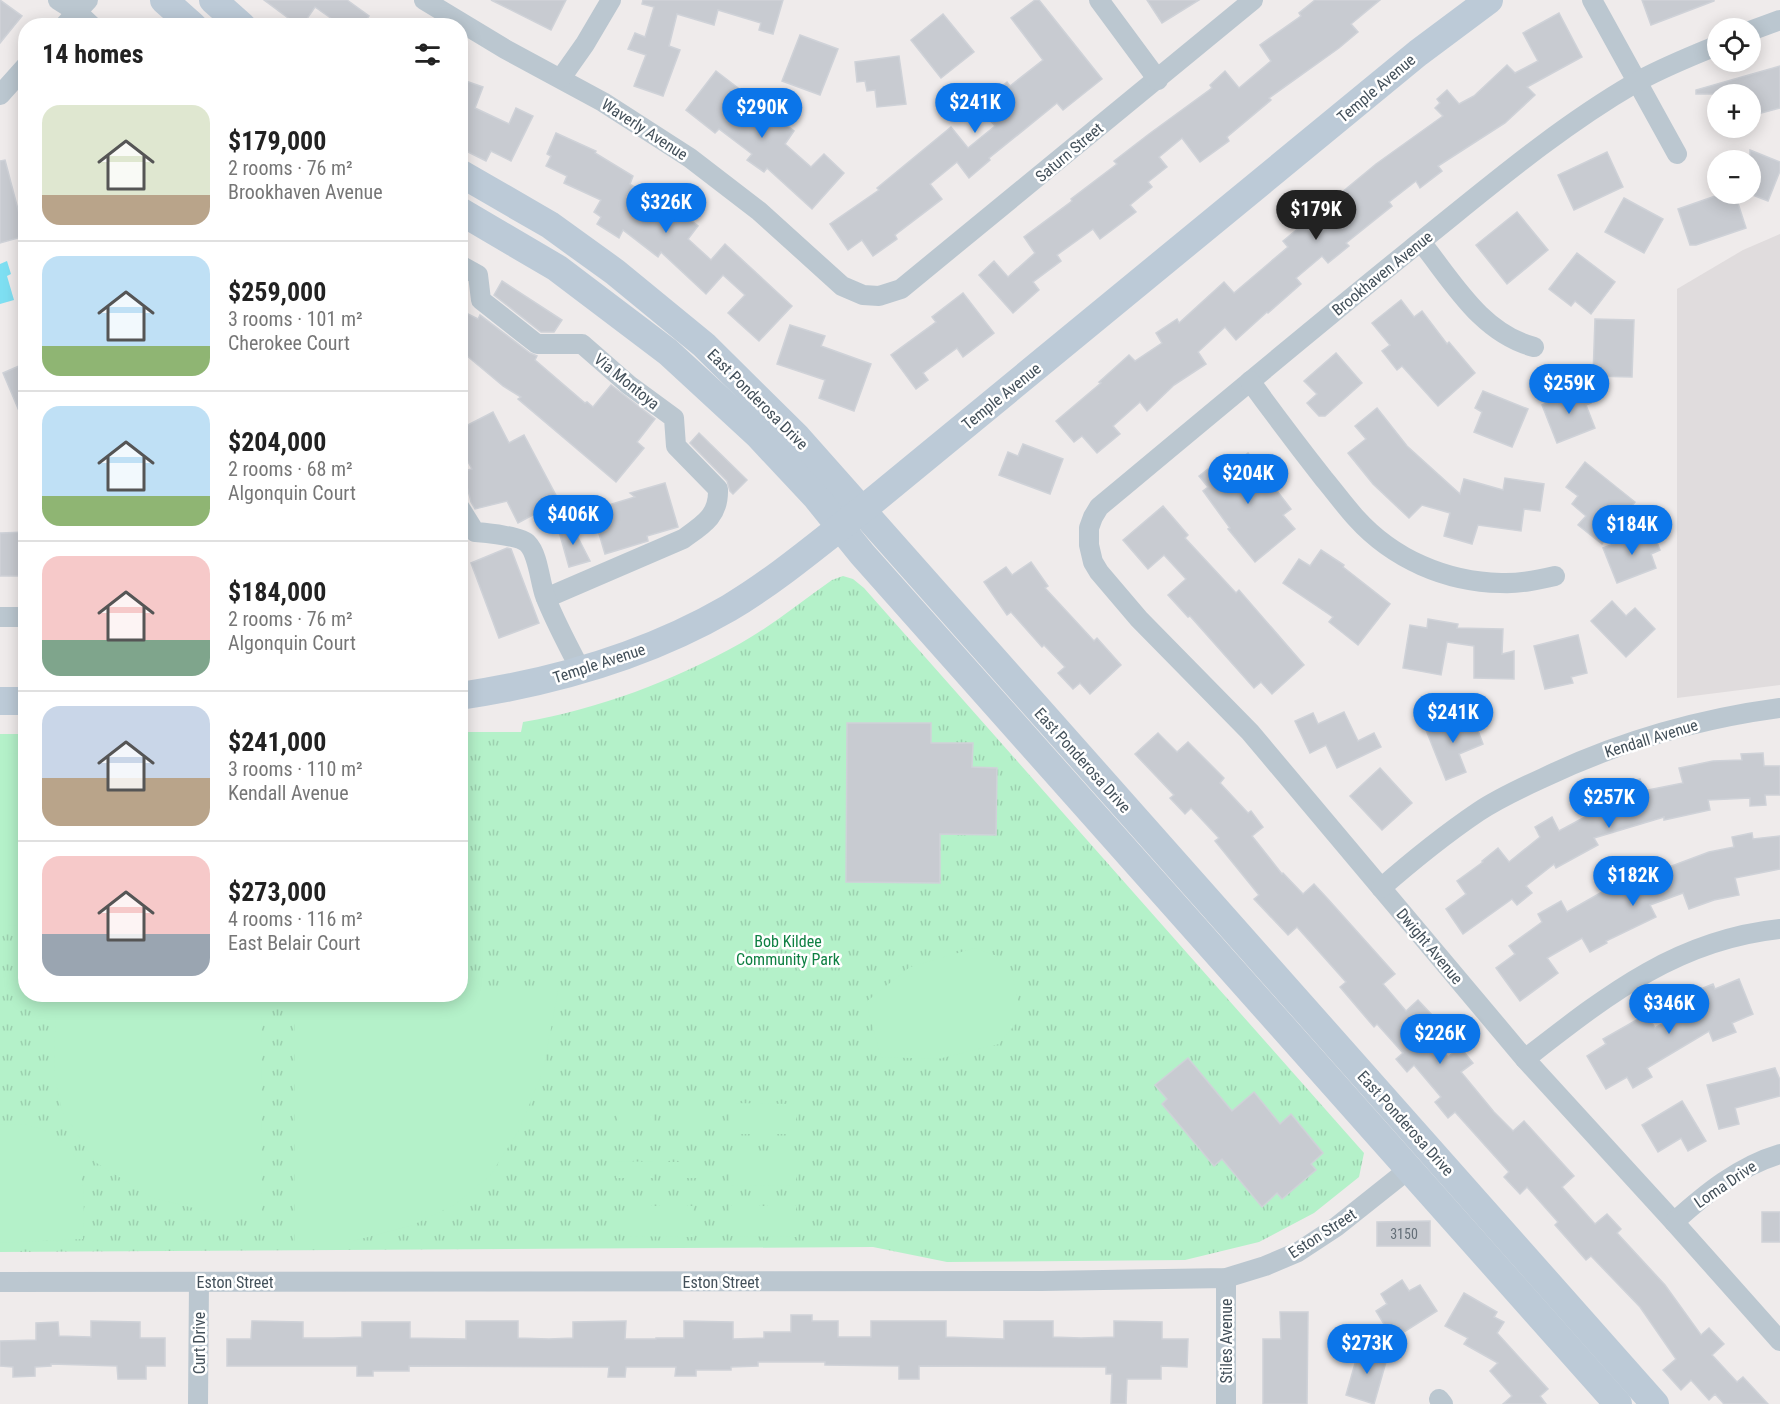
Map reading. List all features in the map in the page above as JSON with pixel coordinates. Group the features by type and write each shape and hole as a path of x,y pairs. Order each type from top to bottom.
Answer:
{"main road":[{"path":"164,0 184,18"},
{"path":"213,0 233,18"},
{"name":"Temple Avenue","path":"468,695 512,689 616,660 663,642 730,607 772,580 862,510 1418,53 1489,0"},
{"name":"East Ponderosa Drive","path":"468,178 550,225 615,272 704,345 796,437 1655,1404"},
{"name":"East Ponderosa Drive","path":"468,216 557,268 668,352 758,435 816,497 839,528 1618,1404"},
{"path":"0,700 18,700"},
{"path":"1408,1169 1431,1151"}],"street":[{"path":"58,0 76,12"},
{"name":"Waverly Avenue","path":"424,0 454,18"},
{"path":"561,78 585,44 611,0"},
{"path":"1099,0 1158,80"},
{"name":"Saturn Street","path":"879,296 901,289 1253,0"},
{"path":"1592,0 1677,154"},
{"path":"1761,27 1780,20"},
{"name":"Waverly Avenue","path":"468,27 603,102 721,181 759,211 842,286 863,295 879,296"},
{"name":"Brookhaven Avenue","path":"1089,545 1089,528 1100,507 1250,381 1535,150 1568,126 1638,82 1707,50"},
{"path":"0,95 18,75"},
{"path":"1421,242 1481,317 1507,337 1534,346"},
{"name":"Via Montoya","path":"468,269 478,275 481,300 537,344 582,345 629,385 674,418 676,446 718,489 718,503 714,513 702,526 683,539 546,598"},
{"path":"1250,381 1298,446 1356,518 1387,546 1404,557 1442,574 1483,582 1524,582 1556,576"},
{"path":"468,521 475,532 500,537 513,536 527,542 532,551 546,598 581,671"},
{"name":"Dwight Avenue","path":"1089,545 1093,562 1139,618 1250,732 1525,1059 1780,1341"},
{"path":"0,617 18,617"},
{"name":"Kendall Avenue","path":"1381,888 1418,857 1479,812 1507,795 1560,770 1653,735 1712,719 1780,708"},
{"path":"1525,1059 1588,1010 1637,977 1674,958 1725,939 1780,928"},
{"name":"Loma Drive","path":"1674,1222 1694,1204 1737,1173 1753,1163 1780,1154"},
{"name":"Eston Street","path":"0,1282 1042,1281 1226,1278 1265,1266 1298,1252 1336,1227 1408,1169"},
{"name":"Stiles Avenue","path":"1226,1278 1226,1404"},
{"name":"Curt Drive","path":"198,1404 199,1282"}],"shaded area":[{"path":"1780,234 1780,685 1677,698 1677,289 1743,250"}],"green space":[{"name":"Bob Kildee Community Park","path":"843,576 853,579 864,588 1364,1153 1359,1177 1314,1213 1259,1242 1185,1260 947,1262 873,1247 0,1252 0,734 18,734 18,1002 468,1002 468,732 521,732 523,722 580,710 635,692 689,670 753,636 832,580"},
{"path":"0,753 18,754 18,926 0,925"},
{"path":"975,948 1008,960 1022,1016 999,1044 938,1059 881,1057 866,1002 910,967"},
{"path":"468,991 558,991 543,1071 519,1130 490,1176 454,1205 413,1225 353,1241 295,1241 295,1002 468,1002"},
{"path":"56,1002 254,1002 261,1009 262,1212 210,1212 153,1198 95,1162 62,1110 54,1075"},
{"path":"729,1103 796,1104 796,1134 729,1134"},
{"path":"617,1110 654,1110 654,1126 617,1126"},
{"path":"666,1110 704,1110 704,1127 666,1127"},
{"path":"23,1124 45,1131 61,1140 72,1152 83,1182 83,1239 0,1243 0,1125"},
{"path":"729,1155 796,1155 796,1186 729,1185"},
{"path":"616,1161 654,1162 654,1178 616,1178"},
{"path":"666,1162 704,1162 704,1178 666,1178"},
{"path":"627,1206 693,1206 693,1237 627,1236"},
{"path":"729,1206 796,1206 796,1237 729,1236"}],"water":[{"path":"7,261 11,274 7,276 14,300 0,304 0,264"}],"building":[{"path":"0,0 22,16 18,18 0,43"},
{"path":"264,0 347,0 369,16 368,18 331,18 315,7 307,18 288,18"},
{"path":"491,0 566,0 551,30"},
{"path":"643,0 783,0 773,34 759,30 761,23 718,10 714,25 677,14 669,46 680,50 663,96 634,86 646,55 628,49 635,33 645,37 654,7 642,4"},
{"path":"1035,0 1039,0 1102,79 1063,110 1057,103 989,158 990,160 969,178 957,162 930,184 942,199 895,235 897,239 873,256 862,240 848,250 830,224 879,190 877,188 951,127 968,148 995,126 978,106 1007,82 1010,86 1043,60 1011,18"},
{"path":"1147,0 1199,0 1162,23"},
{"path":"1315,0 1380,0 1351,24 1358,32 1269,98 1271,100 1227,137 1229,141 1200,162 1182,138 1159,157 1167,167 1148,182 1152,187 1130,205 1136,212 1100,239 1093,229 1057,255 1061,261 1033,282 1039,290 1013,313 979,275 994,261 1008,277 1035,253 1024,237 1117,164 1114,161 1212,88 1210,85 1225,71 1239,88 1271,61 1260,45 1301,16 1299,13"},
{"path":"1642,0 1714,0 1714,1 1651,25"},
{"path":"1559,13 1582,57 1527,87 1535,95 1505,123 1438,166 1442,171 1420,188 1416,181 1389,202 1392,206 1346,243 1349,246 1328,263 1322,256 1296,278 1301,284 1236,340 1225,327 1198,352 1206,364 1174,385 1147,411 1140,402 1113,426 1120,434 1097,453 1082,436 1074,442 1056,421 1101,383 1099,382 1129,355 1135,361 1162,343 1156,333 1177,319 1179,323 1224,282 1234,293 1288,247 1283,241 1376,164 1443,116 1435,108 1440,103 1437,99 1447,90 1459,104 1474,96 1507,65 1515,73 1538,61 1523,33"},
{"path":"943,14 974,52 941,78 911,40"},
{"path":"800,35 838,49 820,95 782,81"},
{"path":"899,56 906,104 877,107 875,90 867,91 865,81 857,82 855,62"},
{"path":"1780,66 1780,108 1761,113 1761,84 1717,84 1761,72"},
{"path":"716,71 794,131 785,144 811,167 824,154 844,173 812,209 767,168 764,172 747,160 752,154 719,129 715,133 686,110"},
{"path":"468,82 483,87 475,108 509,124 516,108 533,116 511,161 491,151 486,161 468,152"},
{"path":"1707,87 1707,94 1696,94 1696,90"},
{"path":"556,133 596,151 595,153 633,176 630,184 633,186 627,197 652,213 663,198 698,226 688,239 711,260 725,244 792,306 759,341 728,313 745,295 723,275 706,294 661,252 658,257 623,230 619,238 597,224 601,217 594,212 601,200 564,183 567,176 546,166 551,156 547,154"},
{"path":"1607,152 1623,187 1574,210 1558,175"},
{"path":"1761,154 1780,162 1780,171 1768,201 1761,198"},
{"path":"5,160 18,209 18,238 0,243 0,161"},
{"path":"1624,198 1663,219 1644,253 1605,232"},
{"path":"1707,199 1707,204 1738,204 1746,228 1690,245 1678,209"},
{"path":"1517,212 1548,250 1507,284 1476,245"},
{"path":"1577,253 1615,282 1591,314 1575,301 1571,306 1549,289"},
{"path":"502,281 562,320 554,332 541,332 494,295"},
{"path":"963,293 994,333 963,357 957,348 923,373 928,380 916,389 891,355 936,322 932,317"},
{"path":"1401,300 1414,317 1422,311 1447,344 1449,342 1475,373 1438,406 1402,366 1397,370 1382,351 1390,345 1372,323"},
{"path":"468,314 478,319 480,315 537,356 535,360 585,403 593,407 611,385 655,419 637,442 644,448 616,482 518,399 521,397 503,386 468,357"},
{"path":"1595,319 1634,320 1632,377 1593,376"},
{"path":"790,325 825,336 821,346 871,364 854,411 819,398 825,380 777,364"},
{"path":"1336,353 1362,383 1325,416 1319,416 1307,403 1317,394 1304,381"},
{"path":"18,366 18,408 3,373"},
{"path":"1585,387 1591,403 1586,405 1595,428 1557,443 1542,405"},
{"path":"1483,391 1528,409 1512,447 1474,432 1482,412 1475,408"},
{"path":"1377,408 1407,446 1460,494 1464,479 1503,490 1505,478 1544,484 1540,511 1524,509 1521,531 1478,525 1472,544 1444,536 1450,513 1422,505 1409,518 1373,484 1348,453 1366,439 1355,426"},
{"path":"493,412 509,443 524,435 559,501 518,523 507,501 475,509 468,490 468,470 472,469 468,462 468,425"},
{"path":"699,433 747,480 733,494 727,481 690,443"},
{"path":"1023,444 1063,459 1050,494 999,475 1008,452 1018,456"},
{"path":"1248,453 1291,509 1283,515 1295,529 1255,562 1228,529 1230,528 1203,491 1208,487 1199,476 1222,458 1229,468"},
{"path":"1585,462 1635,502 1602,544 1578,525 1586,516 1572,504 1578,496 1566,487"},
{"path":"665,483 678,527 647,536 648,541 605,554 592,510 635,497 630,493"},
{"path":"1163,506 1188,535 1185,538 1236,593 1239,590 1304,665 1272,694 1261,682 1254,688 1190,616 1188,617 1168,595 1186,579 1164,555 1148,569 1123,540"},
{"path":"571,524 590,561 569,567 558,528"},
{"path":"1652,529 1660,550 1651,554 1656,568 1617,583 1603,548"},
{"path":"18,532 18,576 0,576 0,533"},
{"path":"507,548 511,549 539,623 499,638 471,563"},
{"path":"1321,550 1344,565 1343,567 1390,604 1358,645 1329,622 1333,617 1283,583 1299,559 1310,566"},
{"path":"1031,562 1048,586 1045,588 1094,641 1097,638 1121,665 1090,694 1080,683 1073,689 1058,673 1065,667 1044,645 1042,647 1011,612 1007,615 984,582 1006,567 1012,575"},
{"path":"1612,601 1626,616 1635,608 1655,629 1626,657 1591,621"},
{"path":"1428,619 1458,624 1457,628 1503,629 1502,654 1514,651 1514,679 1474,678 1474,646 1447,642 1441,675 1403,668 1410,625 1427,628"},
{"path":"1578,635 1587,673 1571,677 1573,683 1545,689 1534,646"},
{"path":"1344,712 1358,741 1374,733 1381,747 1337,768 1326,745 1310,753 1295,721 1313,713 1318,724"},
{"path":"1445,717 1449,727 1473,717 1483,744 1459,754 1466,772 1446,780 1424,725"},
{"path":"847,723 931,723 931,743 973,743 972,767 997,768 996,835 940,834 940,883 846,882"},
{"path":"1158,733 1177,752 1188,742 1224,778 1220,783 1248,813 1251,811 1263,827 1252,836 1282,874 1303,894 1314,884 1327,898 1395,974 1383,984 1406,1011 1418,1000 1432,1015 1420,1025 1448,1057 1460,1047 1473,1063 1461,1072 1494,1112 1513,1131 1524,1121 1574,1176 1562,1187 1595,1224 1607,1214 1621,1229 1617,1233 1665,1285 1701,1335 1709,1328 1724,1344 1712,1355 1737,1382 1743,1377 1768,1404 1724,1404 1715,1394 1709,1400 1691,1380 1681,1390 1663,1370 1676,1359 1640,1307 1591,1256 1586,1260 1555,1225 1558,1222 1527,1187 1520,1194 1504,1177 1509,1172 1455,1112 1448,1118 1435,1102 1441,1097 1414,1065 1407,1072 1396,1059 1403,1053 1377,1024 1374,1027 1340,987 1346,982 1297,927 1288,935 1254,899 1259,895 1215,841 1219,838 1191,808 1185,814 1170,798 1174,795 1135,754"},
{"path":"1763,753 1764,766 1780,766 1780,795 1765,795 1766,805 1750,806 1750,798 1708,800 1710,810 1664,820 1664,817 1594,838 1598,845 1556,868 1554,864 1526,886 1532,893 1517,905 1512,899 1463,934 1446,909 1466,894 1457,881 1498,848 1509,862 1540,837 1535,827 1552,817 1559,831 1600,809 1596,798 1619,791 1617,786 1640,779 1643,791 1683,783 1679,768 1713,761 1742,760 1741,754"},
{"path":"1380,768 1412,803 1382,830 1350,796"},
{"path":"1752,833 1753,839 1780,836 1780,869 1735,878 1739,895 1714,900 1689,909 1683,893 1650,905 1656,917 1606,941 1607,943 1590,952 1582,938 1547,958 1558,973 1520,1001 1496,968 1515,954 1509,946 1542,922 1538,914 1561,901 1567,912 1611,887 1608,881 1633,869 1637,879 1709,852 1734,847 1732,837"},
{"path":"1739,979 1753,1014 1732,1023 1736,1032 1713,1041 1709,1031 1647,1068 1652,1077 1633,1088 1627,1077 1606,1089 1587,1056 1606,1044 1603,1039 1647,1014 1655,1028 1698,1003 1693,992 1713,984 1715,989"},
{"path":"1188,1058 1232,1111 1254,1092 1280,1124 1291,1114 1323,1153 1311,1164 1316,1170 1282,1199 1277,1193 1262,1207 1222,1159 1214,1166 1162,1104 1167,1099 1155,1085"},
{"path":"1775,1068 1780,1080 1780,1096 1735,1108 1739,1124 1719,1129 1707,1085"},
{"path":"1682,1101 1706,1141 1688,1151 1681,1138 1658,1152 1642,1125"},
{"path":"1762,1212 1780,1212 1780,1242 1762,1242"},
{"path":"1430,1221 1430,1246 1377,1246 1377,1222"},
{"path":"1402,1280 1409,1291 1420,1285 1437,1311 1393,1339 1376,1311 1387,1304 1381,1294"},
{"path":"1464,1293 1497,1312 1494,1317 1504,1322 1497,1333 1548,1389 1540,1396 1546,1404 1503,1404 1512,1396 1490,1371 1498,1363 1464,1344 1468,1338 1445,1326"},
{"path":"1280,1312 1308,1312 1307,1404 1263,1404 1263,1339 1281,1339"},
{"path":"791,1315 812,1315 812,1321 838,1321 838,1337 871,1337 871,1321 946,1321 946,1337 1004,1339 1004,1321 1053,1321 1053,1337 1081,1338 1114,1337 1114,1321 1162,1322 1162,1339 1188,1339 1187,1367 1161,1366 1161,1379 1127,1379 1126,1404 1111,1404 1112,1374 1106,1374 1106,1367 919,1366 919,1379 899,1379 899,1366 825,1365 825,1362 758,1362 758,1366 731,1367 731,1370 696,1370 696,1376 675,1376 676,1367 626,1367 625,1377 608,1377 609,1367 409,1366 409,1371 373,1371 373,1376 357,1376 357,1366 227,1366 227,1339 251,1339 252,1321 303,1322 303,1338 362,1337 362,1322 410,1322 410,1338 466,1339 466,1321 518,1321 518,1338 549,1339 573,1338 573,1322 626,1321 625,1339 656,1339 684,1338 684,1321 733,1322 733,1339 764,1338 764,1332 791,1332"},
{"path":"91,1321 140,1322 140,1338 165,1338 165,1366 146,1366 146,1379 118,1379 117,1366 51,1364 51,1366 35,1367 35,1376 13,1377 13,1367 0,1366 0,1341 36,1340 36,1323 58,1322 59,1336 91,1337"},
{"path":"1360,1346 1388,1355 1374,1404 1346,1395"}]}
